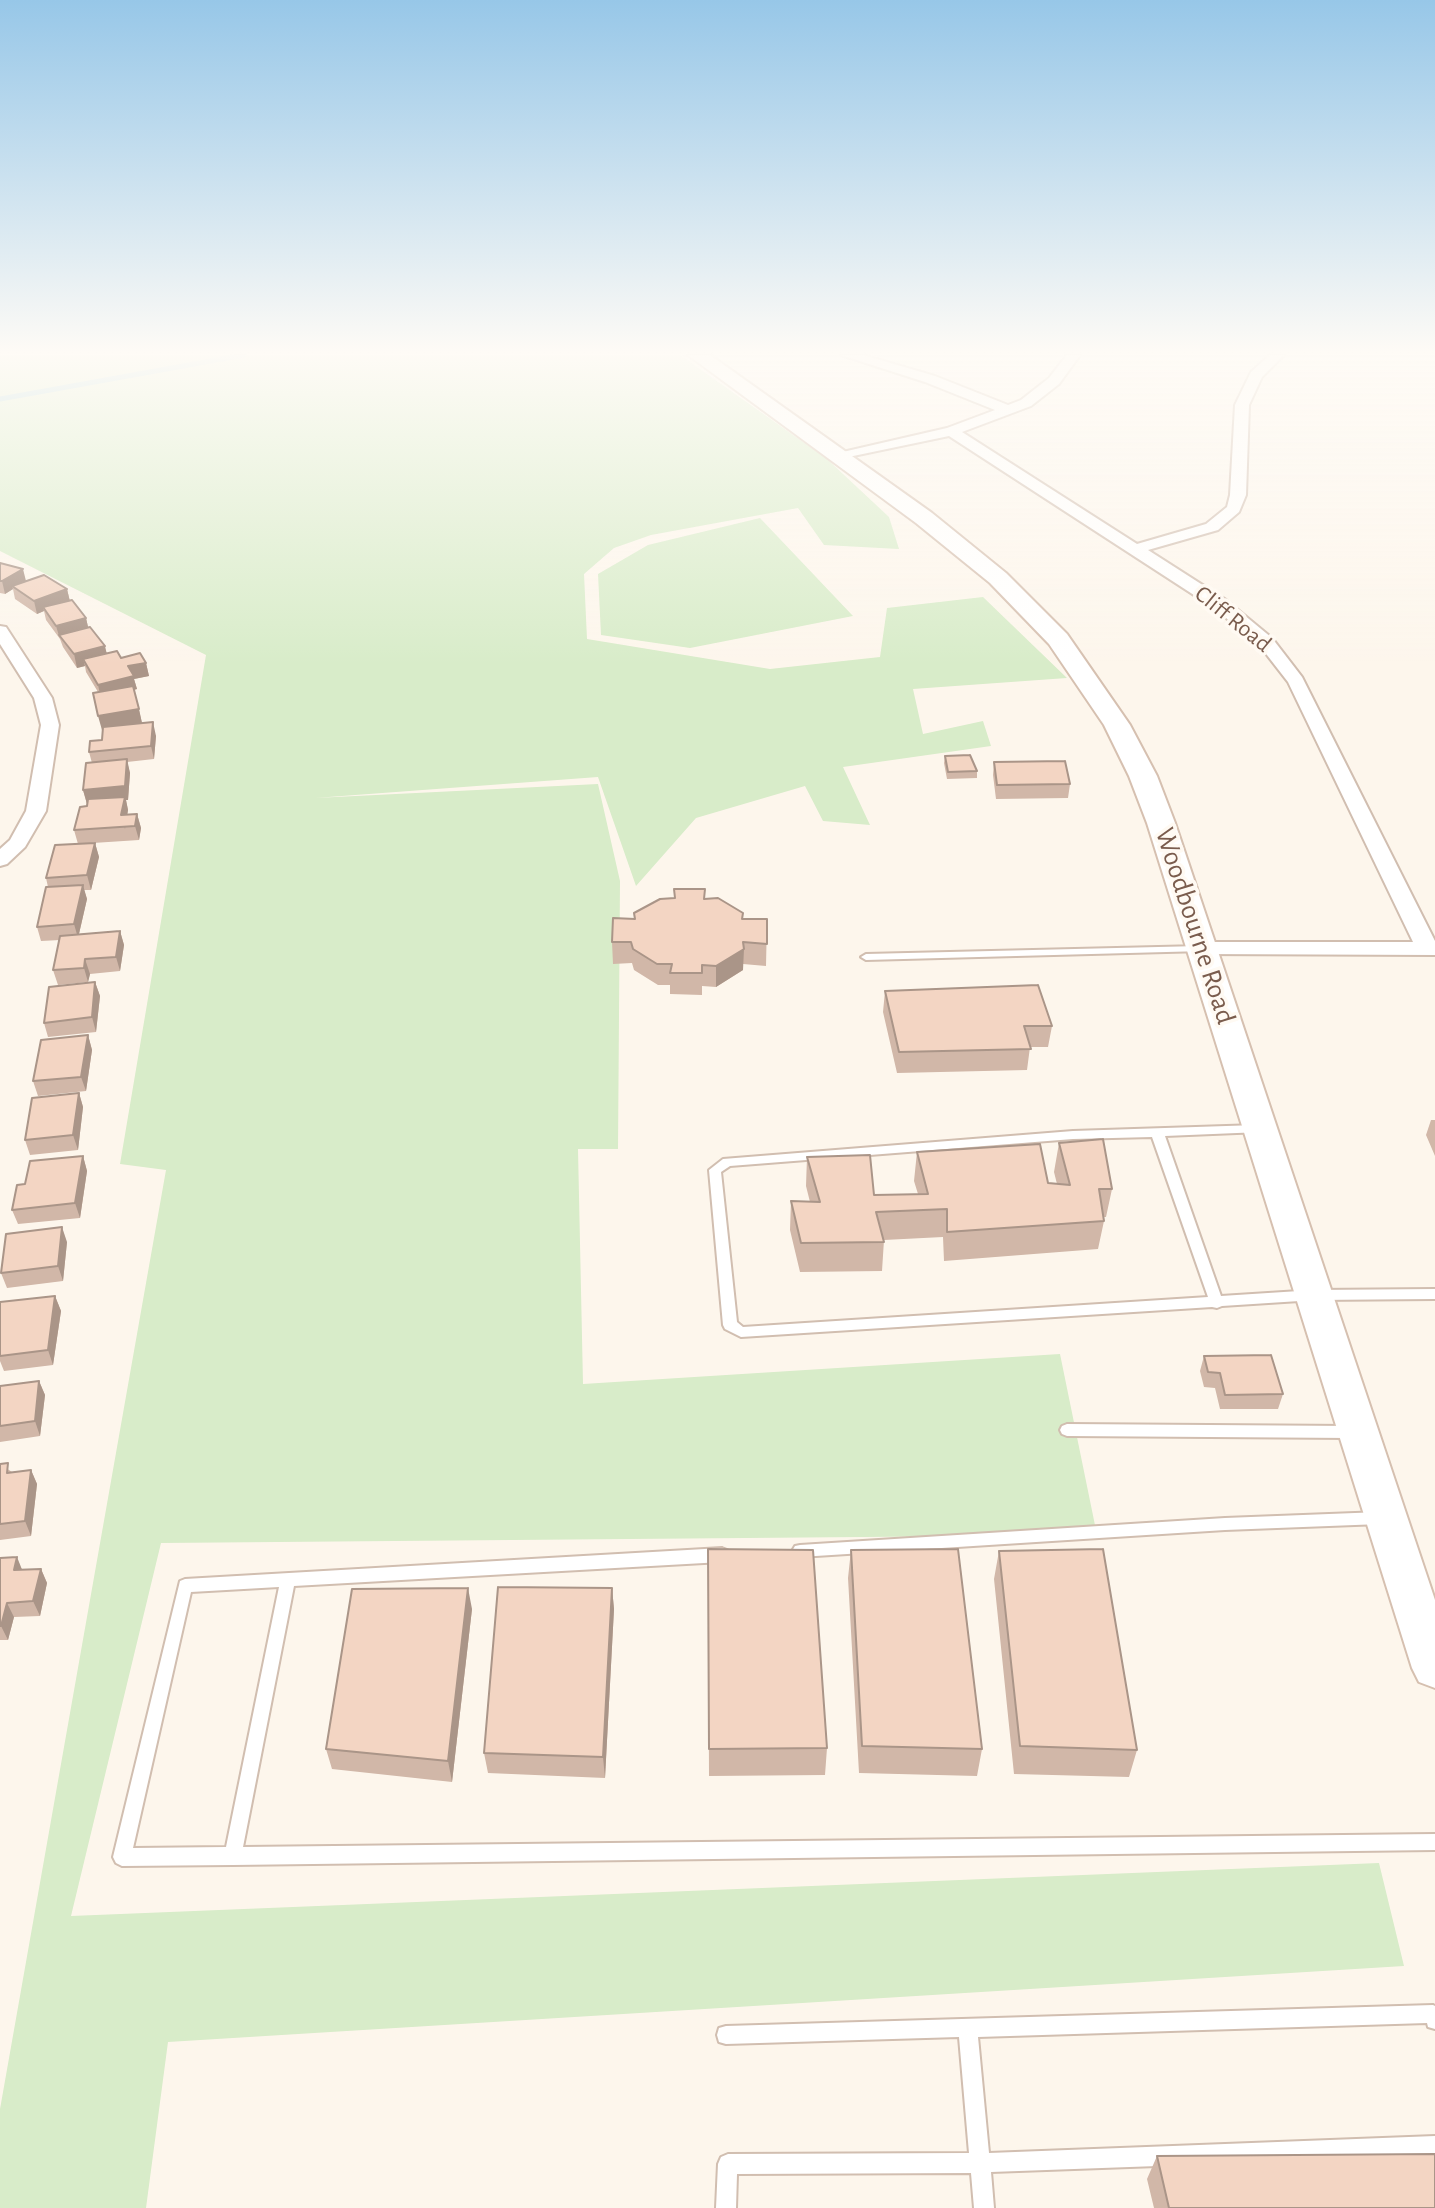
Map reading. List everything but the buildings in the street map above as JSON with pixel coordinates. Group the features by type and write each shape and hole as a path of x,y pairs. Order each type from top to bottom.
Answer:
{"main road":[{"name":"Woodbourne Road","path":"840,458 924,518 998,578 1058,639 1117,725 1143,776 1203,949 1435,1668"}],"street":[{"name":"Cliff Road","path":"993,458 1220,604 1266,642 1283,662 1323,734 1431,948"},
{"path":"1135,549 1212,527 1234,509 1238,495 1240,458"},
{"path":"0,631 43,698 50,725 36,811 18,843 0,860"},
{"path":"1203,949 1431,948"}],"lane":[{"path":"866,957 1203,949"},
{"path":"1261,1129 1073,1135 727,1162 715,1170 730,1325 741,1332 1315,1295 1435,1294"},
{"path":"1157,1132 1217,1303"},
{"path":"1067,1430 1358,1432"},
{"path":"775,1552 1225,1524 1385,1518"},
{"path":"743,1554 185,1586 122,1857 1435,1842"},
{"path":"233,1856 288,1580"},
{"path":"726,2035 1433,2014 1435,2020"},
{"path":"968,2028 984,2208"},
{"path":"726,2208 728,2164 980,2163 1435,2146"}],"green space":[{"path":"0,458 826,458 889,517 899,549 824,545 798,508 651,535 614,548 584,574 587,639 770,669 880,657 887,608 983,597 1067,678 913,689 923,734 983,721 991,746 843,767 870,825 823,821 805,786 696,818 636,886 598,777 315,798 598,784 620,881 618,1149 578,1149 583,1384 1060,1354 1097,1535 161,1543 71,1916 1379,1863 1404,1966 168,2042 146,2208 0,2208 0,2109 166,1170 120,1164 206,655 0,551"},
{"path":"760,518 853,616 690,648 601,635 598,574 648,545"}]}
